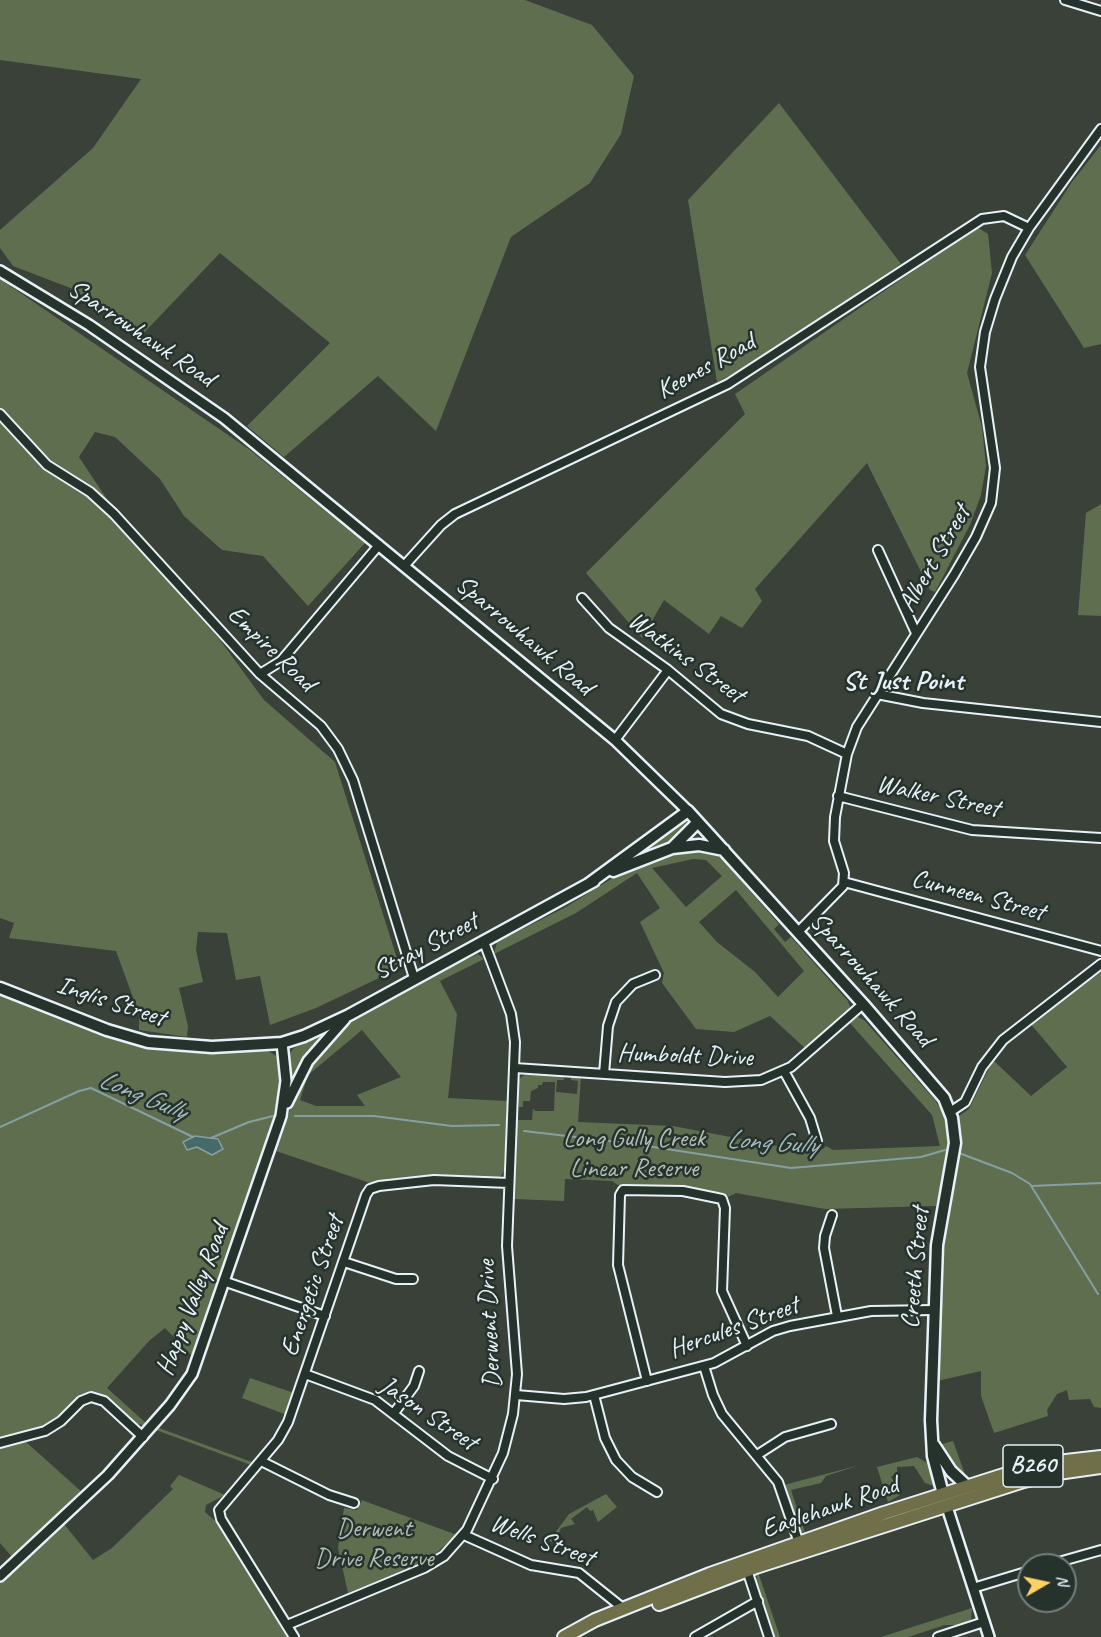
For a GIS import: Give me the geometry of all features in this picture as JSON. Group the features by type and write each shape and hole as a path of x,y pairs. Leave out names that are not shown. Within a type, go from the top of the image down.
{"main road":[{"name":"Stray Street","path":"587,885 688,811"},
{"name":"Sparrowhawk Road","path":"688,811 935,1085 951,1112"},
{"path":"672,848 698,822"},
{"name":"Stray Street","path":"282,1043 315,1032 349,1015 629,863 672,848 699,844 724,850"},
{"name":"Inglis Street","path":"0,988 107,1030 148,1042 212,1047 282,1043"},
{"name":"Creeth Street","path":"947,1507 931,1439 936,1245 955,1143 951,1112"},
{"path":"931,1439 951,1471 967,1486"},
{"name":"Eaglehawk Road","path":"564,1637 581,1630 595,1620 627,1612 799,1543 943,1494 1043,1464 1101,1457"},
{"name":"Eaglehawk Road","path":"746,1565 947,1507 1038,1477 1101,1467"}],"street":[{"path":"1065,0 1101,11"},
{"name":"Albert Street","path":"844,882 834,841 838,796 847,754 858,727 877,694 971,547 990,503 995,468 982,387 981,354 995,299 1008,267 1029,228 1101,129"},
{"name":"Keenes Road","path":"404,566 454,514 728,384 976,222 989,216 1004,216 1029,228"},
{"name":"Sparrowhawk Road","path":"0,271 61,306 182,386 615,740 688,811"},
{"name":"Empire Road","path":"0,414 47,465 97,497 121,520 260,674 321,726 338,749 353,780 414,978"},
{"path":"260,674 281,662 379,545"},
{"path":"878,550 916,633"},
{"name":"Watkins Street","path":"582,598 609,628 668,670 714,709 729,718 808,735 847,754"},
{"path":"615,740 668,670"},
{"path":"877,694 923,703 1101,722"},
{"name":"Walker Street","path":"838,796 972,830 1101,838"},
{"path":"798,932 836,895 844,882"},
{"name":"Cunneen Street","path":"844,882 1101,951"},
{"name":"Derwent Drive","path":"287,1625 424,1568 449,1552 464,1535 493,1479 509,1432 516,1395 517,1350 507,1246 514,1068 513,1023 484,942"},
{"path":"951,1112 965,1102 986,1061 1003,1040 1101,964"},
{"path":"604,1074 608,1026 616,1002 633,984 655,975"},
{"name":"Humboldt Drive","path":"514,1068 743,1082 769,1078 784,1071 863,1004"},
{"path":"282,1116 309,1061 349,1015"},
{"name":"Happy Valley Road","path":"0,1576 108,1475 143,1437 192,1374 226,1282 282,1116 286,1081 282,1043"},
{"path":"784,1071 810,1118 817,1142"},
{"name":"Energetic Street","path":"294,1637 215,1510 261,1461 288,1422 366,1195 373,1188 434,1180 509,1184"},
{"path":"647,1381 618,1264 620,1195 623,1190 683,1191 718,1197 723,1201 721,1284 725,1301 747,1346"},
{"path":"832,1215 825,1236 824,1248 837,1316"},
{"path":"344,1262 396,1278 413,1279"},
{"path":"226,1282 325,1316"},
{"name":"Hercules Street","path":"516,1395 564,1399 594,1395 704,1366 730,1356 781,1328 877,1310 933,1310"},
{"path":"704,1366 722,1414 778,1482 799,1543"},
{"path":"394,1413 414,1386 419,1371"},
{"name":"Jason Street","path":"305,1374 363,1394 394,1413 448,1456 493,1479"},
{"path":"594,1395 606,1438 616,1460 632,1477 657,1492"},
{"path":"0,1443 45,1431 61,1421 84,1398 94,1397 101,1399 143,1437"},
{"path":"758,1455 785,1437 831,1424"},
{"path":"261,1461 329,1496 354,1503"},
{"name":"Creeth Street","path":"947,1507 989,1637"},
{"name":"Wells Street","path":"464,1535 531,1565 579,1573 627,1612"},
{"path":"1077,1557 1101,1550"},
{"path":"746,1565 769,1637"},
{"path":"973,1588 1017,1575"},
{"path":"694,1637 758,1601"},
{"path":"939,1637 984,1622"}],"green space":[{"path":"0,0 525,0 592,25 634,76 621,134 590,183 511,237 436,431 378,376 284,457 247,426 330,343 220,253 139,338 73,289 13,266 0,248 0,230 93,148 141,79 0,60"},
{"path":"779,103 901,264 751,365 717,382 688,200"},
{"path":"1101,145 1101,344 1084,348 1025,255 1072,182"},
{"path":"977,227 988,234 992,273 967,373 982,427 986,466 981,495 970,525 935,592 930,590 867,463 755,589 762,601 742,628 721,616 709,634 664,600 642,638 586,573 745,414 735,394"},
{"path":"0,279 250,450 365,543 308,606 263,556 222,550 184,516 160,479 115,437 95,432 79,457 140,549 220,640 264,700 335,762 400,968 316,1008 270,1025 260,976 236,980 227,933 198,932 196,950 203,982 179,988 188,1026 187,1037 139,1030 139,1014 116,951 9,938 14,923 0,918"},
{"path":"1101,504 1101,616 1078,615 1086,513"},
{"path":"686,821 690,825 669,844 638,854"},
{"path":"699,849 714,853 722,859 779,924 774,929 785,942 791,937 848,1001 850,1007 846,1014 806,1049 770,1016 734,1032 696,1029 662,983 664,973 640,922 660,908 637,873 576,913 494,954 497,942 566,907 616,876 670,853","holes":["693,859 706,860 722,876 686,907 652,868","736,890 804,971 778,997 755,972 717,942 699,922"]},
{"path":"478,954 484,959 440,981 457,1014 448,1098 507,1101 504,1171 501,1176 495,1179 432,1176 370,1183 276,1151 298,1087 311,1062 343,1026 436,973","holes":["362,1030 401,1077 357,1095 365,1106 316,1106 300,1100 308,1075"]},
{"path":"1101,972 1101,1408 1094,1407 1090,1399 1069,1400 1067,1390 1057,1394 1047,1410 1048,1416 994,1433 981,1396 981,1371 937,1381 941,1244 958,1154 959,1116 969,1109 993,1060 1031,1096 1067,1067 1029,1022"},
{"path":"0,994 141,1047 198,1053 268,1051 278,1057 281,1089 277,1115 194,1358 165,1328 149,1341 107,1388 147,1424 135,1424 106,1397 93,1392 80,1395 59,1417 42,1428 0,1439"},
{"name":"Long Gully Creek Linear Reserve","path":"858,1017 864,1020 935,1100 944,1115 950,1145 936,1206 825,1209 736,1193 728,1197 723,1193 680,1186 618,1185 612,1181 565,1179 564,1201 514,1199 517,1120 532,1120 533,1108 535,1111 554,1111 555,1082 543,1082 542,1085 538,1085 538,1088 531,1091 530,1101 523,1101 523,1107 519,1107 519,1079 527,1073 563,1075 564,1080 557,1080 556,1092 577,1094 578,1081 571,1080 571,1076 581,1076 578,1122 673,1126 804,1151 810,1147 823,1149 826,1146 833,1150 940,1146 932,1115 849,1022"},
{"path":"318,1038 322,1039 292,1084 289,1054 294,1048"},
{"path":"250,1378 294,1393 287,1415 242,1398"},
{"path":"159,1428 254,1462 251,1465 156,1430"},
{"path":"953,1441 966,1477 961,1476 939,1445"},
{"path":"26,1442 83,1493 13,1558 0,1543 0,1447"},
{"path":"917,1457 929,1464 934,1486 925,1483 914,1466 897,1467 897,1472 891,1477 900,1489 900,1495 888,1502 877,1467"},
{"path":"860,1465 826,1476 821,1483 791,1490 805,1533 800,1531 784,1485"},
{"path":"179,1475 225,1495 206,1505 205,1512 222,1527 289,1637 0,1637 0,1583 64,1524 93,1560 112,1548 173,1489 170,1486"},
{"path":"606,1494 617,1507 598,1522 593,1510 590,1511 587,1507 571,1519 575,1524 561,1528 555,1543 549,1541 569,1514"},
{"name":"Derwent Drive Reserve","path":"362,1500 457,1535 428,1560 348,1593 338,1548 344,1508 357,1510"},
{"path":"758,1572 780,1637 774,1637 756,1580"},
{"path":"972,1608 971,1620 957,1625 945,1625 908,1637 881,1637"}],"water":[{"path":"195,1136 218,1139 223,1149 212,1155 197,1147 187,1150 183,1142"}],"waterway":[{"name":"Long Gully","path":"0,1127 79,1091 91,1088 193,1137"},
{"name":"Long Gully","path":"211,1138 249,1122 273,1116"},
{"name":"Long Gully","path":"295,1116 374,1116 452,1126 499,1125"},
{"name":"Long Gully","path":"524,1131 627,1143 791,1168 921,1157 945,1150"},
{"name":"Long Gully","path":"959,1153 1012,1173 1030,1184 1098,1294"},
{"path":"1032,1186 1101,1183"}],"district":[{"name":"St Just Point","path":"903,682"}]}
